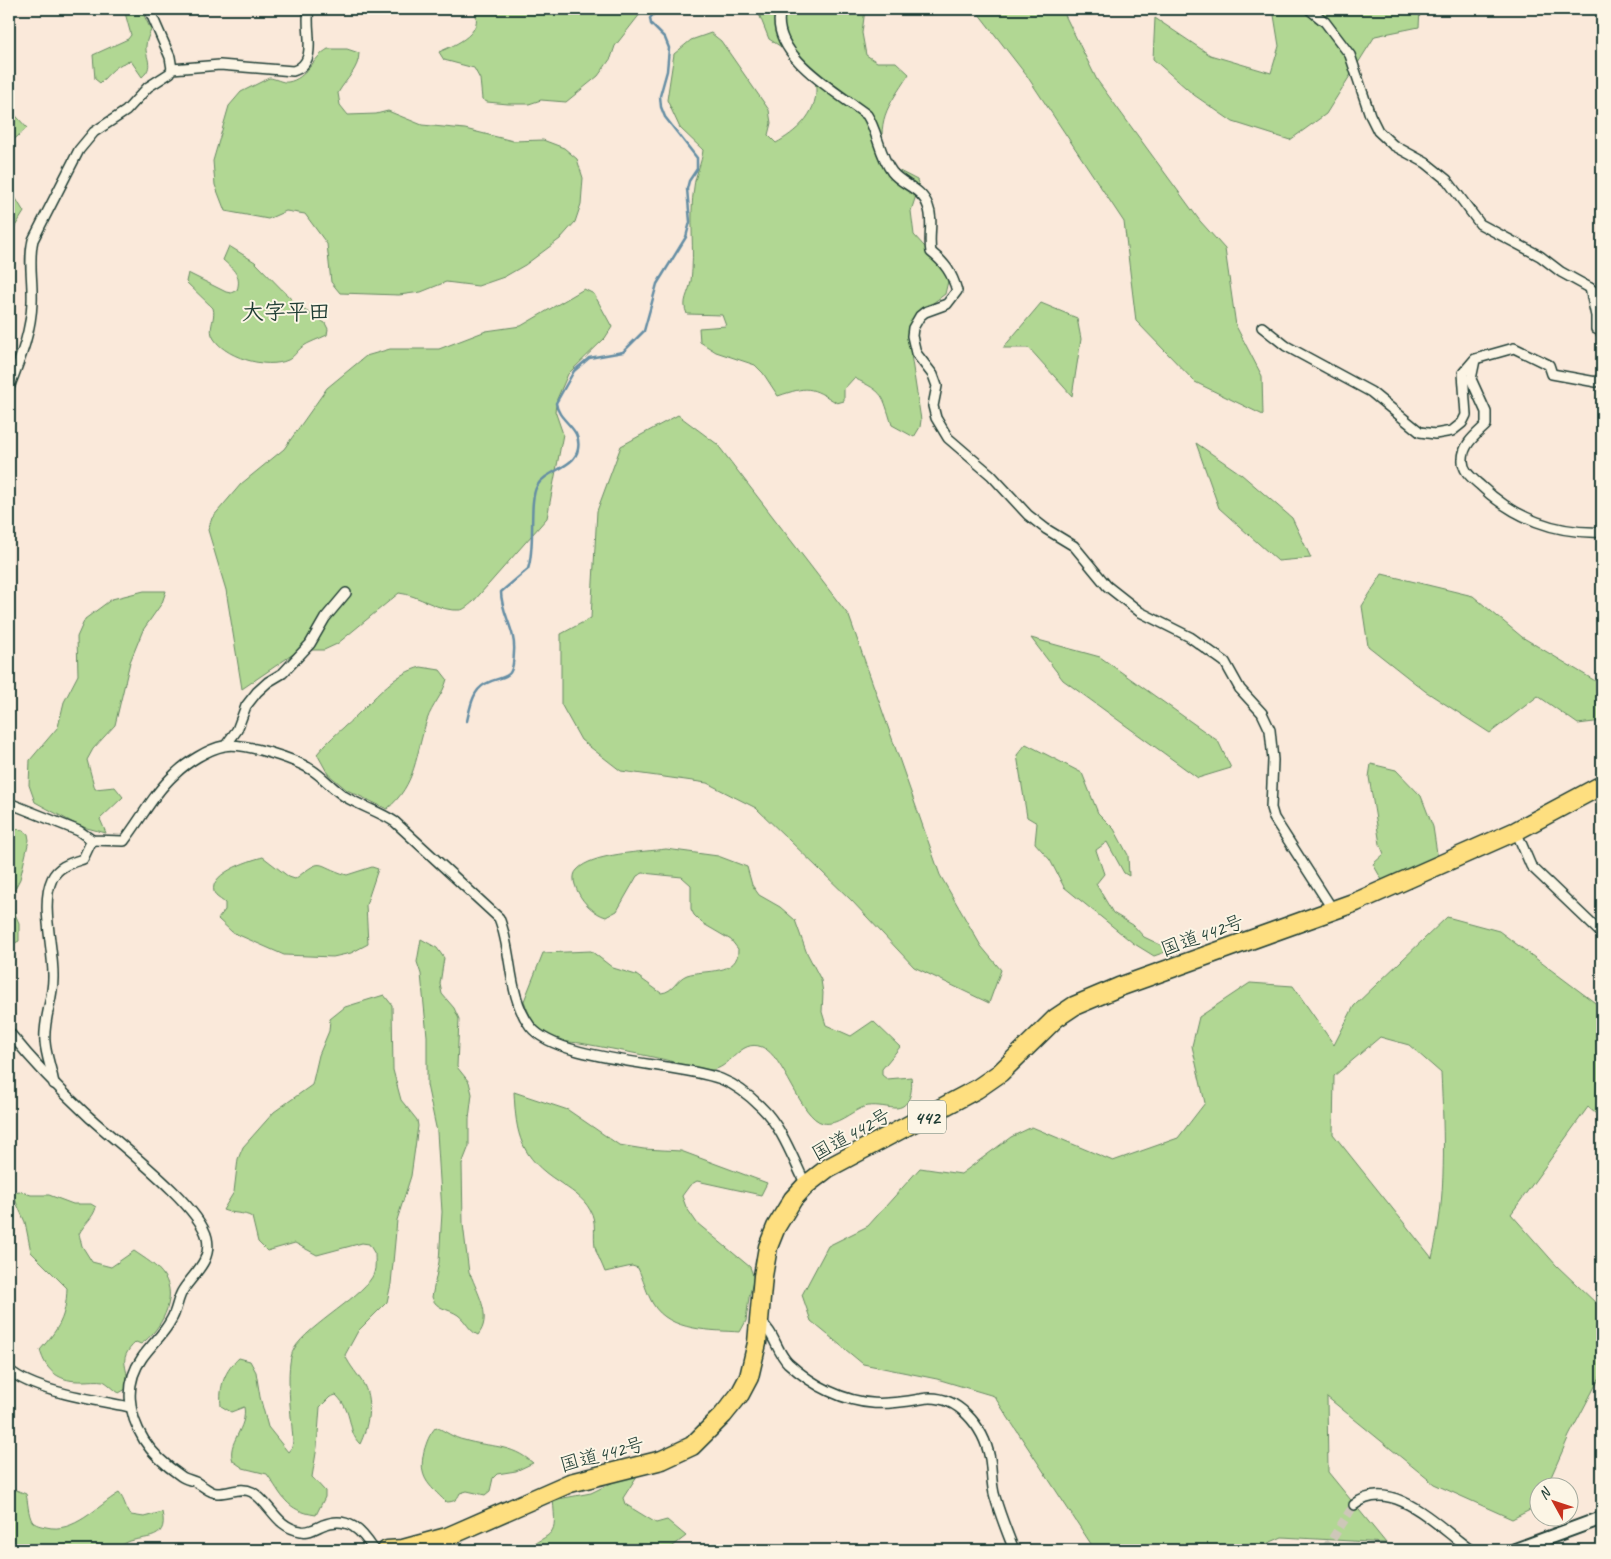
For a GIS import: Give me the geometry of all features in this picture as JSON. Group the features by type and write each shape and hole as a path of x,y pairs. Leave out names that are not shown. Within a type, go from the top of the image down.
{"highway":[{"name":"国道442号","path":"387,1550 447,1537 570,1483 662,1460 692,1446 723,1415 740,1394 749,1377 755,1358 763,1276 768,1247 785,1211 806,1185 848,1156 958,1102 1000,1073 1056,1018 1074,1006 1098,995 1356,902 1516,831 1602,785"}],"main road":[{"path":"1515,1550 1602,1518"}],"street":[{"path":"149,9 170,57 172,70"},
{"path":"9,388 29,330 32,301 30,253 33,240 78,150 94,132 126,111 148,87 172,70 220,65 293,71 301,69 308,59 309,9"},
{"path":"782,9 780,28 792,53 802,66 867,115 893,173 917,189 928,204 931,220 929,239 931,252 944,263 953,276 957,291 954,298 948,304 925,312 920,316 913,328 912,336 916,353 933,375 937,386 933,406 936,418 948,438 991,475 1028,515 1046,529 1074,546 1107,586 1140,612 1190,637 1225,662 1240,689 1262,713 1270,730 1273,760 1270,808 1274,818 1333,910"},
{"path":"1309,9 1325,22 1350,55 1370,115 1378,131 1393,145 1426,164 1447,180 1480,224 1540,256 1561,272 1590,288 1602,299"},
{"path":"1590,288 1596,316 1596,329 1602,332"},
{"path":"1262,327 1286,346 1370,392 1420,432 1435,434 1452,431 1462,423 1466,415 1463,373 1475,359 1514,348 1549,365 1552,374 1596,382 1602,377"},
{"path":"1475,359 1471,379 1486,412 1486,425 1470,442 1465,451 1463,459 1466,472 1492,497 1514,512 1536,522 1575,532 1602,532"},
{"path":"226,745 237,730 246,706 257,692 268,682 283,673 310,644 325,618 346,593"},
{"path":"9,803 79,831 92,840 124,841 148,805 175,773 210,751 226,745 268,752 290,758 312,770 354,802 378,811 395,822 500,918 507,936 517,1000 528,1024 536,1034 554,1043 598,1056 636,1063 668,1066 721,1079 743,1091 762,1107 775,1123 806,1185"},
{"path":"1516,831 1531,866 1602,934"},
{"path":"54,1084 45,1045 44,1022 53,980 53,949 48,910 49,886 53,876 64,866 83,859 92,840"},
{"path":"9,1032 54,1084 176,1194 202,1226 207,1238 205,1262 182,1292 172,1320 132,1374 130,1407 144,1440 152,1451 182,1477 197,1482 214,1493 249,1491 260,1498 277,1519 300,1531 307,1531 332,1522 348,1522 364,1534 374,1550"},
{"path":"759,1320 772,1333 788,1363 828,1390 859,1402 873,1404 890,1404 937,1398 954,1404 964,1413 980,1430 986,1444 994,1495 1014,1550"},
{"path":"9,1370 24,1379 67,1393 130,1407"},
{"path":"1354,1505 1362,1498 1377,1496 1408,1503 1436,1521 1471,1550"}],"green space":[{"path":"124,9 141,9 151,30 146,44 149,66 142,77 131,61 126,62 114,69 100,83 95,79 93,55 128,39 131,35"},
{"path":"474,9 644,9 615,46 611,58 598,76 566,102 541,100 529,104 508,104 487,102 482,99 480,79 474,68 444,60 439,52 461,41 473,31 476,25"},
{"path":"757,9 865,9 862,33 866,55 877,62 896,62 909,74 885,115 882,135 884,163 917,180 919,186 911,211 914,235 943,267 948,281 945,294 925,309 908,335 921,420 920,427 914,437 892,425 884,400 877,391 854,378 844,389 844,401 837,403 821,393 809,389 796,390 778,396 763,373 755,365 716,352 700,342 699,328 726,326 722,315 687,314 685,309 692,269 693,199 703,150 680,128 667,100 674,54 691,40 711,33 721,41 769,110 771,123 768,135 776,143 804,122 813,107 816,86 811,66 769,39"},
{"path":"975,9 1062,9 1097,80 1200,221 1225,249 1236,326 1262,376 1263,415 1195,382 1136,321 1124,222 1027,76"},
{"path":"1273,9 1420,9 1419,27 1375,36 1326,114 1290,140 1233,122 1194,95 1153,59 1155,18 1210,55 1271,73 1279,46"},
{"path":"328,49 347,49 359,53 357,64 338,93 340,105 348,115 376,114 388,111 422,125 465,129 513,141 543,140 564,148 577,159 583,178 581,204 575,222 560,239 525,265 504,277 478,286 446,282 421,292 399,295 340,293 331,282 327,244 305,214 286,211 268,219 225,211 215,185 213,161 229,106 241,92 269,78 286,82 295,80"},
{"path":"9,108 27,128 9,144"},
{"path":"9,187 24,212 14,228 9,226"},
{"path":"229,246 255,262 298,306 325,323 328,329 327,335 305,345 290,359 279,363 245,360 225,350 217,343 211,332 214,315 213,308 186,282 188,273 226,292 231,293 237,290 237,277 223,260"},
{"path":"584,289 594,294 612,327 605,338 568,374 557,399 555,411 563,434 547,518 473,602 465,608 452,610 399,593 337,644 324,650 299,650 242,689 226,590 208,530 212,518 241,484 284,449 327,388 366,356 390,349 439,349 486,331 521,326"},
{"path":"1041,303 1077,318 1081,339 1072,396 1029,348 1003,348"},
{"path":"678,415 717,444 849,616 940,875 981,946 1001,970 989,1003 914,967 852,901 756,808 707,783 621,771 581,740 561,704 561,634 591,618 597,511 621,446"},
{"path":"1196,443 1241,474 1292,518 1311,558 1278,561 1219,508"},
{"path":"1382,574 1473,596 1522,637 1602,685 1602,721 1578,724 1538,696 1490,733 1425,691 1368,646 1362,606"},
{"path":"144,591 166,591 162,603 143,630 130,662 115,725 93,749 87,760 95,789 115,787 123,797 100,819 106,833 79,826 35,802 29,785 30,760 58,727 64,702 78,675 77,637 85,619 112,599"},
{"path":"1031,638 1100,657 1218,741 1231,768 1198,778 1063,680"},
{"path":"421,667 440,670 447,679 427,720 410,779 397,799 387,809 347,790 328,774 317,754 395,679"},
{"path":"1026,744 1082,773 1098,813 1114,829 1128,855 1129,876 1124,873 1107,842 1096,850 1104,874 1096,884 1113,913 1133,925 1144,937 1171,950 1154,956 1133,943 1064,887 1050,860 1035,843 1037,823 1027,817 1017,755"},
{"path":"1371,764 1396,770 1421,796 1433,827 1438,860 1382,880 1373,864 1384,854 1380,844 1369,777"},
{"path":"9,828 23,830 28,834 29,840 20,879 9,900"},
{"path":"666,849 718,856 747,867 752,885 759,895 780,907 795,920 806,951 821,980 823,993 822,1012 826,1025 851,1036 873,1021 900,1047 882,1069 882,1075 887,1079 911,1077 910,1097 904,1105 894,1108 868,1106 838,1121 823,1123 815,1119 807,1110 778,1062 770,1052 762,1047 754,1045 747,1047 717,1069 704,1070 667,1060 553,1039 537,1026 524,1001 543,953 591,951 613,968 636,975 661,993 672,988 680,979 687,975 720,970 733,964 737,958 738,949 731,940 702,923 694,915 691,909 691,885 682,877 643,873 637,876 617,911 606,917 590,908 577,890 574,875 584,864 619,854"},
{"path":"263,857 289,877 295,879 316,865 324,866 347,875 372,867 378,869 366,905 368,944 351,953 333,957 284,955 232,932 218,919 225,910 225,903 216,896 214,888 216,881 239,865"},
{"path":"9,901 19,923 19,941 9,946"},
{"path":"1447,917 1499,931 1602,1008 1602,1119 1588,1107 1511,1214 1556,1265 1598,1305 1602,1315 1602,1373 1569,1436 1551,1476 1528,1476 1528,1511 1512,1519 1434,1484 1327,1397 1328,1472 1386,1543 1282,1537 1253,1550 1095,1550 994,1396 937,1379 863,1364 811,1321 802,1295 828,1246 868,1226 920,1168 961,1174 1011,1137 1032,1127 1113,1161 1178,1138 1205,1103 1192,1046 1199,1017 1250,983 1293,986 1334,1045 1354,1006","holes":["1380,1037 1409,1045 1441,1073 1442,1189 1437,1235 1432,1258 1333,1134 1334,1076"]},
{"path":"421,939 437,948 444,958 440,984 442,994 454,1008 459,1019 457,1067 469,1082 472,1094 469,1119 469,1146 462,1164 463,1224 469,1273 481,1299 484,1314 482,1328 478,1335 458,1315 436,1304 432,1297 439,1262 442,1212 437,1132 427,1085 427,1036 421,974 417,962"},
{"path":"384,995 392,1005 393,1070 401,1100 417,1120 418,1126 411,1176 397,1220 391,1284 387,1302 358,1331 345,1355 367,1392 369,1407 365,1430 360,1444 353,1434 346,1408 336,1395 330,1397 320,1407 317,1447 312,1477 325,1491 325,1497 316,1515 306,1513 291,1506 267,1474 243,1468 233,1461 232,1448 243,1422 244,1407 231,1412 221,1406 222,1385 230,1368 239,1358 250,1361 256,1372 268,1427 288,1452 292,1447 293,1441 289,1368 294,1349 311,1330 361,1290 369,1281 375,1271 375,1254 369,1244 362,1243 317,1255 295,1243 267,1251 258,1242 252,1217 223,1210 234,1192 238,1159 243,1147 274,1112 312,1085 319,1055 329,1031 330,1019 345,1007"},
{"path":"514,1092 568,1110 619,1145 644,1149 681,1151 767,1183 761,1195 697,1181 690,1185 682,1196 686,1207 697,1223 750,1267 754,1278 746,1321 740,1332 705,1330 681,1325 660,1313 653,1304 638,1268 632,1266 605,1272 595,1247 594,1224 587,1205 576,1194 546,1173 528,1154 516,1121"},
{"path":"19,1191 31,1195 49,1195 73,1204 91,1204 96,1207 95,1211 79,1234 82,1246 92,1262 111,1267 134,1251 155,1266 164,1276 169,1294 165,1313 155,1331 141,1344 136,1342 126,1355 126,1389 119,1393 103,1381 67,1380 50,1370 43,1358 40,1350 57,1329 65,1307 67,1288 31,1252 25,1222 12,1193"},
{"path":"436,1427 460,1439 508,1449 533,1463 516,1471 497,1474 493,1478 490,1491 485,1495 467,1491 460,1493 455,1500 446,1502 426,1480 422,1468 426,1444"},
{"path":"632,1473 637,1476 623,1498 625,1504 656,1523 667,1520 686,1536 668,1550 523,1550 551,1532 554,1521 553,1500 591,1493"},
{"path":"16,1490 26,1494 32,1521 42,1526 56,1528 76,1523 119,1493 131,1515 144,1517 162,1512 163,1522 161,1530 157,1534 130,1541 122,1545 119,1550 9,1550 9,1492"}],"waterway":[{"path":"467,721 472,701 477,691 485,684 507,676 512,669 513,636 503,607 501,592 528,569 532,549 534,493 541,481 572,461 578,449 577,435 561,415 556,403 574,371 589,358 623,352 644,331 657,284 686,237 690,222 687,189 689,181 697,169 697,158 665,117 661,107 660,96 667,71 669,48 665,38 651,24 650,18 658,9"}],"tunnel":[{"path":"1325,1550 1354,1505"}],"district":[{"name":"大字平田","path":"286,311"}]}
